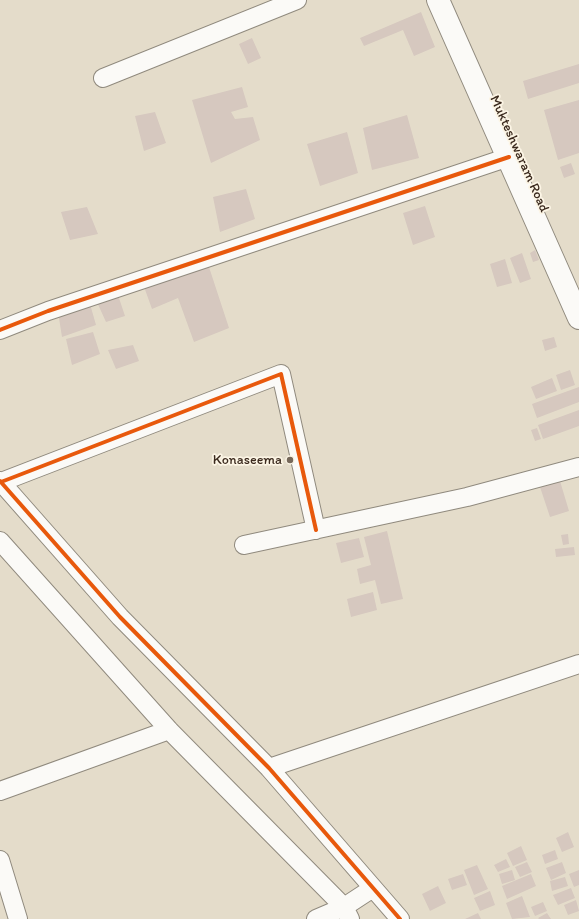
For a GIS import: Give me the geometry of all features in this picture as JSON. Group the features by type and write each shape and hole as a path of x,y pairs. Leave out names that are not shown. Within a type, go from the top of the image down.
{"main road":[{"name":"Mukteshwaram Road","path":"438,0 509,157 579,318"}],"street":[{"path":"103,78 297,0"},
{"path":"0,330 48,311 509,157"},
{"path":"316,530 281,374 0,481 120,618 269,768 400,919"},
{"path":"244,545 467,497 579,467"},
{"path":"0,541 169,730 347,913"},
{"path":"269,768 579,664"},
{"path":"0,791 169,730"},
{"path":"0,860 18,919"},
{"path":"316,919 347,913 373,888"}],"building":[{"path":"421,12 435,47 414,56 403,30 364,46 360,38"},
{"path":"252,38 261,58 248,64 239,44"},
{"path":"579,64 579,83 528,99 523,81"},
{"path":"242,87 248,107 231,112 235,119 253,117 260,140 211,163 192,100"},
{"path":"579,100 579,153 558,160 544,110"},
{"path":"155,112 166,143 144,151 135,116"},
{"path":"407,115 419,158 372,170 363,128"},
{"path":"347,132 358,173 320,186 307,144"},
{"path":"571,163 575,174 564,178 560,167"},
{"path":"246,189 255,219 220,232 213,197"},
{"path":"425,206 435,237 413,245 403,213"},
{"path":"87,207 98,234 70,240 61,212"},
{"path":"535,250 539,260 533,262 530,253"},
{"path":"522,253 531,279 520,283 510,258"},
{"path":"505,259 512,283 497,287 490,264"},
{"path":"209,267 229,328 194,342 178,298 152,309 143,284"},
{"path":"118,295 125,316 106,322 96,300"},
{"path":"90,304 96,325 62,337 58,312"},
{"path":"93,332 100,354 72,365 66,339"},
{"path":"554,337 557,347 545,351 542,340"},
{"path":"133,345 139,361 116,369 108,350"},
{"path":"570,370 575,385 561,390 556,375"},
{"path":"552,378 557,391 536,399 531,387"},
{"path":"579,387 579,402 537,418 532,404"},
{"path":"579,410 579,426 543,439 538,425"},
{"path":"537,428 541,439 535,441 531,430"},
{"path":"560,481 569,511 550,517 540,487"},
{"path":"387,531 403,599 381,604 375,580 360,584 357,569 371,565 364,537"},
{"path":"568,534 569,544 563,545 561,535"},
{"path":"359,538 364,557 341,563 336,543"},
{"path":"574,547 575,555 556,557 555,549"},
{"path":"373,592 377,610 351,617 347,599"},
{"path":"568,832 574,847 562,852 556,838"},
{"path":"521,846 527,860 513,866 507,853"},
{"path":"555,850 558,859 545,864 542,855"},
{"path":"506,859 510,867 498,872 494,865"},
{"path":"527,862 532,872 520,877 515,867"},
{"path":"562,862 566,873 551,880 546,868"},
{"path":"477,865 488,889 474,895 464,870"},
{"path":"512,870 515,880 502,884 499,874"},
{"path":"579,870 579,885 574,887 569,874"},
{"path":"463,874 467,885 452,890 448,879"},
{"path":"531,874 536,886 507,899 502,886"},
{"path":"565,877 568,886 552,891 550,881"},
{"path":"438,886 446,903 430,911 422,894"},
{"path":"571,888 575,898 558,905 553,895"},
{"path":"490,891 495,905 480,911 474,898"},
{"path":"522,896 530,917 512,919 506,903"},
{"path":"576,900 579,911 568,915 564,905"},
{"path":"543,902 547,911 535,916 531,907"},
{"path":"478,913 481,919 465,919"},
{"path":"547,913 551,919 538,918"}],"cycle path":[{"path":"0,330 48,311 509,157"},
{"path":"1,482 281,374 316,530"},
{"path":"0,481 120,617 269,768 400,919"}],"place":[{"name":"Konaseema","path":"290,460"}]}
